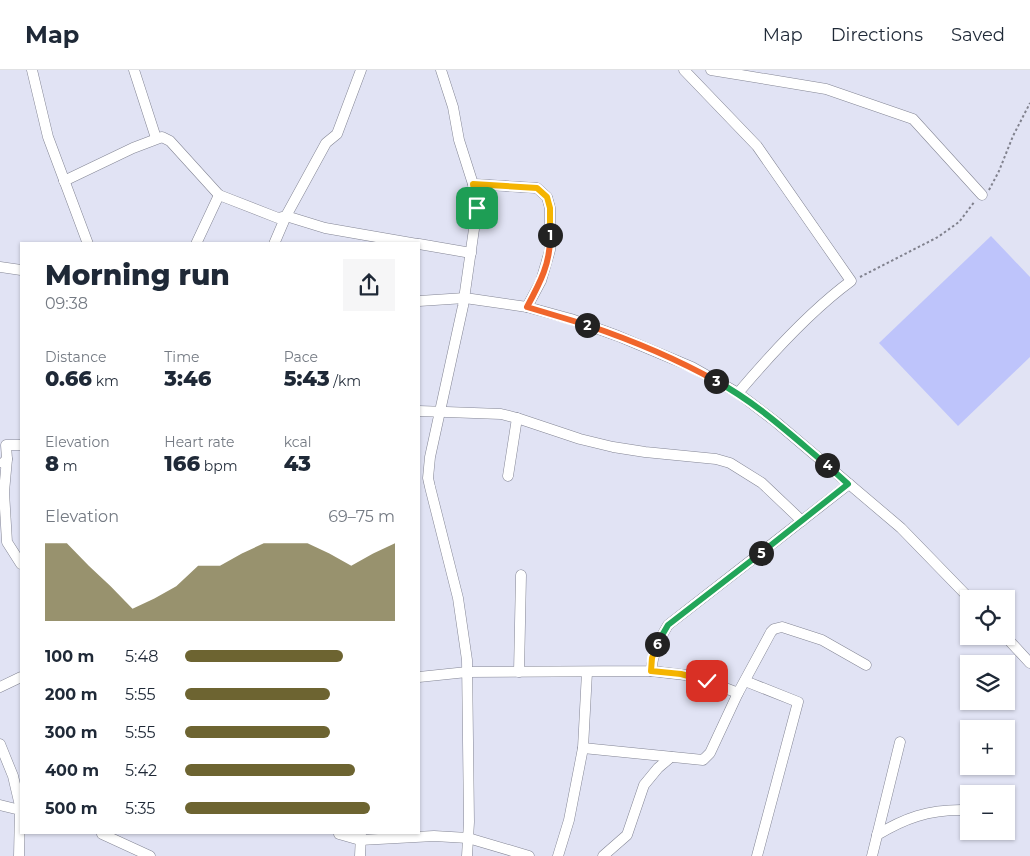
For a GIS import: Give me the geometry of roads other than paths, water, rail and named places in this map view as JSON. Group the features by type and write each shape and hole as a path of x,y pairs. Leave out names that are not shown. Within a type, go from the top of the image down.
{"street":[{"path":"32,70 48,137 87,242"},
{"path":"134,70 156,138"},
{"path":"275,242 286,216 326,143 336,134 361,70"},
{"path":"440,70 449,94 459,140 473,184 477,208 465,298 430,457 428,478 433,506 452,568 458,598 467,672 468,838 466,856"},
{"path":"684,70 757,146 851,281 826,300 738,393"},
{"path":"711,70 826,89 913,119 982,195"},
{"path":"64,181 156,138 166,138 219,195 278,218 286,216 325,228 406,242"},
{"path":"473,184 537,188 547,197 550,208 550,250 541,281 527,307"},
{"path":"197,242 219,195"},
{"path":"420,244 471,253"},
{"path":"0,267 20,270"},
{"path":"420,301 465,298 527,307 571,319 618,336 692,368 738,393 776,422 900,528 961,590"},
{"path":"420,410 501,414 580,439 613,447 645,452 703,456 730,463 762,483 802,521"},
{"path":"508,476 517,418"},
{"path":"20,445 3,444 2,492 3,544 20,563"},
{"path":"651,671 652,658 657,642 668,625 848,484"},
{"path":"519,672 521,575"},
{"path":"583,748 703,760 707,757 738,692 774,629 782,627 822,640 866,665"},
{"path":"1013,645 1030,663"},
{"path":"420,677 467,672 651,671 694,676 738,692"},
{"path":"558,856 569,820 583,748 587,672"},
{"path":"0,686 20,677"},
{"path":"745,681 798,702 757,856"},
{"path":"872,856 900,742"},
{"path":"0,744 13,776 20,806"},
{"path":"602,856 627,835 644,786 654,773 671,757"},
{"path":"0,805 20,810"},
{"path":"877,834 900,822 927,812 960,810"},
{"path":"19,856 20,833"},
{"path":"102,834 150,856"},
{"path":"340,834 360,837 434,836 468,838 529,856"},
{"path":"360,837 360,856"}]}
